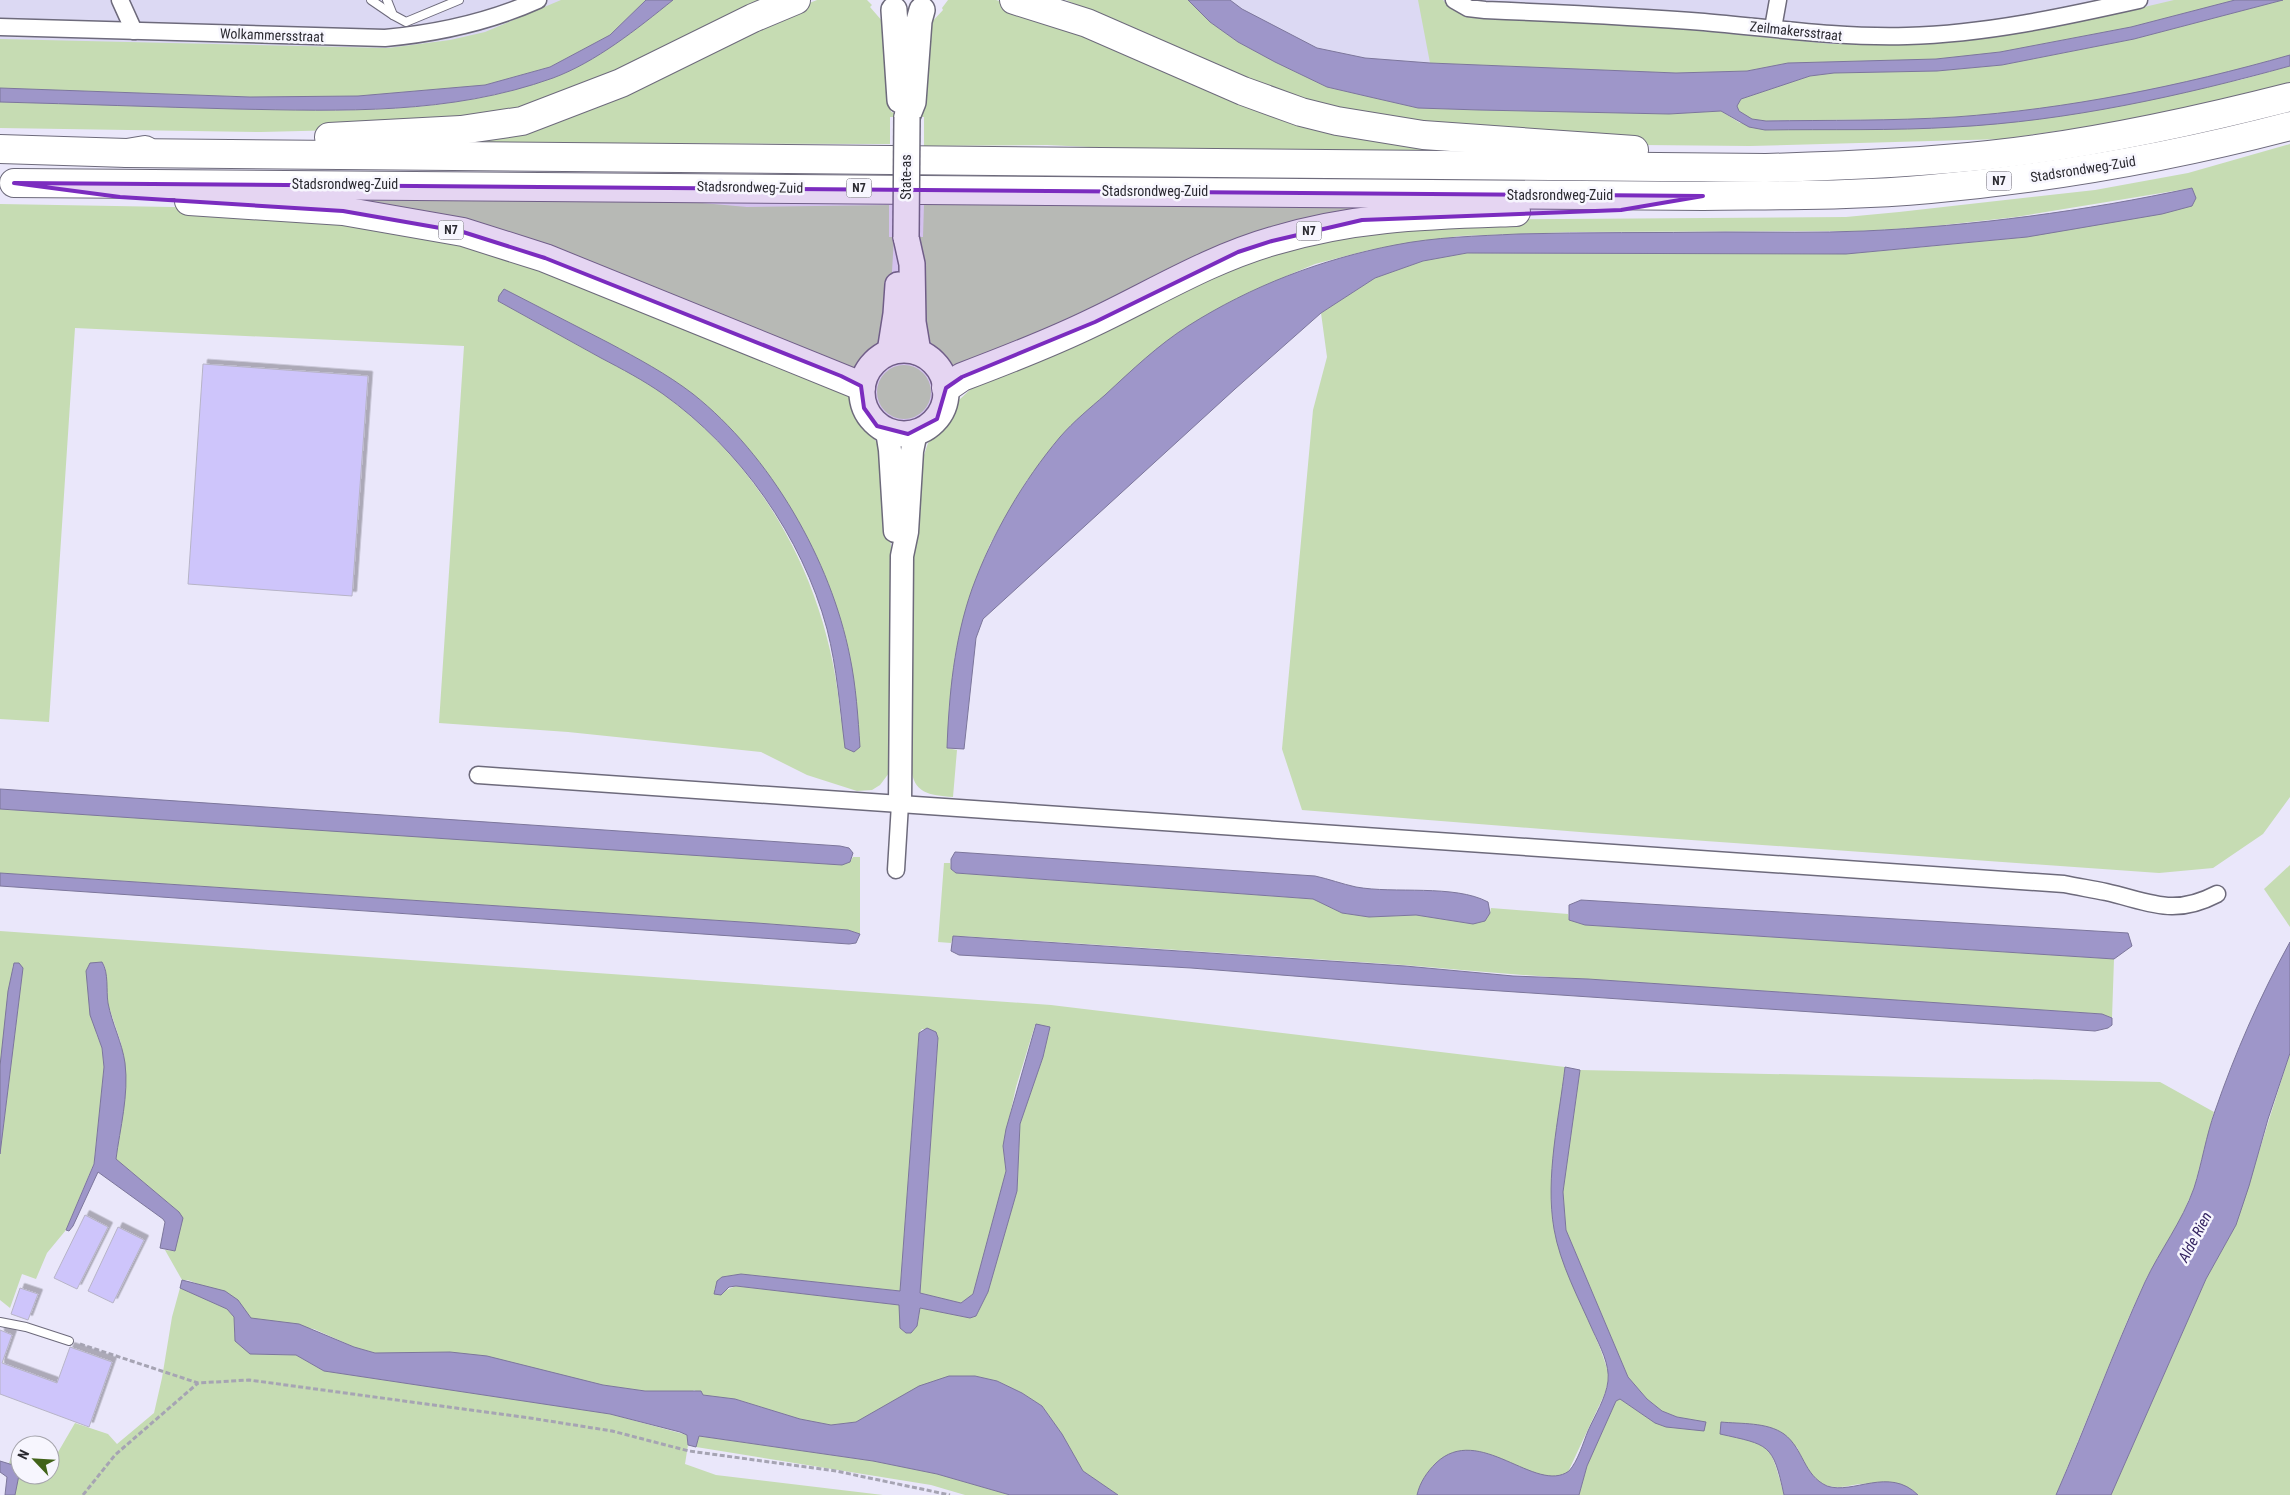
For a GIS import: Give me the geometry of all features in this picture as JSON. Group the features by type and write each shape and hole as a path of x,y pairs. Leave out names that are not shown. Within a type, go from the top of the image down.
{"highway":[{"name":"N7","path":"0,150 127,153 220,139 359,137 461,130 522,121 621,83 746,22 796,0"},
{"name":"N7","path":"1014,0 1087,23 1243,91 1301,112 1337,122 1423,135 1664,152 1741,168"},
{"name":"N7","path":"1051,0 1087,23"},
{"name":"Stadsrondweg-Zuid","path":"127,153 1741,168 1848,166 1990,155 2115,136 2219,115 2290,97"},
{"name":"Stadsrondweg-Zuid","path":"7,183 1704,196 1816,194 1928,189 2028,178 2143,159 2237,140 2290,126"},
{"name":"N7","path":"7,183 120,197 343,211 463,232 546,258 862,386"},
{"name":"N7","path":"946,388 962,378 1095,322 1231,255 1308,231 1362,220 1414,216 1621,210 1704,196"}],"main road":[{"path":"887,5 912,12 930,5"},
{"name":"State-as","path":"887,5 900,103 907,117"},
{"name":"State-as","path":"918,352 913,322 912,264 906,237 907,117 914,102 919,21 930,5"},
{"name":"State-as","path":"890,352 896,314 899,264 906,237"},
{"path":"910,350 918,352 932,361 939,368 946,388 946,399 937,419 916,432 897,434 887,431 877,426 867,413 862,397 862,386 871,365 890,352 910,350"}],"street":[{"path":"120,0 134,31"},
{"name":"Wolkammersstraat","path":"0,27 385,38 414,36 483,22 538,0"},
{"name":"Zeilmakersstraat","path":"1454,0 1468,8 1485,10 1641,17 1773,28 1832,36 1908,36 1967,32 2101,9 2139,0"},
{"path":"1773,28 1778,0"},
{"path":"887,431 895,532 902,556"},
{"path":"896,870 900,804 902,556 907,532 912,451 916,432"},
{"path":"478,775 2064,884 2106,892 2155,905 2179,907 2198,904 2217,894"}],"lane":[{"path":"371,0 406,22 459,0"},
{"path":"387,0 393,15"},
{"path":"0,1322 26,1326 69,1341"}],"path":[{"path":"69,1341 198,1382 249,1380 530,1418 612,1432 689,1451 836,1471 950,1495"},
{"path":"84,1495 115,1455 198,1382"}],"highlighted area":[{"path":"14,183 1703,196 1621,210 1362,220 1272,241 1238,252 1095,322 962,377 946,388 937,419 908,434 877,426 864,408 861,386 841,376 545,258 463,232 343,211 120,197"}],"shaded area":[{"path":"0,0 657,0 615,37 0,95"},
{"path":"1206,0 2259,0 1999,59 1331,69"}],"green space":[{"path":"561,0 646,0 610,35 550,67 485,85 358,96 250,97 0,88 0,39 388,48 450,40 485,32"},
{"path":"673,0 780,0 551,103 382,129 261,132 0,128 0,102 238,109 358,110 436,105 475,99 553,78 585,63 616,44"},
{"path":"817,0 867,0 872,5 870,7 883,22 891,112 895,113 895,117 890,117 890,144 474,143 474,135"},
{"path":"948,0 996,0 1009,4 1199,85 1510,154 1132,149 1047,145 924,146 924,117 919,117 930,24 943,10 942,8"},
{"path":"1066,0 1188,0 1210,22 1238,42 1327,87 1418,108 1669,114 1721,111 1740,123 1955,127 2240,80 2290,66 2290,83 2192,108 2113,123 2003,139 1750,146 1644,145 1424,128 1288,101"},
{"path":"1418,0 1443,0 1461,14 1484,19 1640,25 1832,44 1908,45 1968,40 2031,30 2102,17 2174,0 2235,0 2131,27 2000,52 1936,59 1788,63 1747,71 1676,73 1430,63"},
{"path":"2283,0 2290,0 2290,55 2208,77 2124,95 1997,113 1908,119 1766,121 1745,116 1737,106 1741,99 1810,76 1834,73 1937,71 2002,65 2134,39"},
{"path":"2290,144 2290,797 2263,834 2213,868 2159,873 1592,833 1302,810 1282,749 1313,410 1327,357 1321,313 1375,278 1423,261 1467,253 1846,254 2027,237 2192,188 2016,217 1926,227 1861,231 1575,232 1459,236 1369,250 1315,264 1241,297 1027,480 990,544 971,592 955,655 949,705 947,748 957,750 953,797 930,794 919,788 915,782 911,766 914,537 923,458 928,443 945,427 959,400 974,386 1249,257 1429,220 1846,217 1899,212 2095,190 2188,173"},
{"path":"303,197 668,200 747,207 889,205 889,237 894,237 891,289 881,342 870,353 856,374 555,255"},
{"path":"1158,203 1358,206 1357,214 1092,317 950,369 941,358 943,356 931,343 925,329 918,237 923,237 924,204 1083,205"},
{"path":"0,204 229,208 343,219 517,257 849,396 859,421 879,445 892,555 889,773 880,785 872,790 857,791 807,775 761,752 568,732 439,723 464,346 75,328 49,722 0,719","holes":["504,289 635,357 694,395 736,435 768,474 842,626 850,656 857,710 841,720 835,672 824,625 808,580 788,538 763,497 734,460 701,425 656,389 498,301"]},
{"path":"904,365 914,367 923,373 929,382 931,392 929,402 923,411 914,417 904,419 894,417 885,411 879,402 877,392 879,382 885,373 894,367"},
{"path":"0,809 850,862 853,857 860,857 860,934 848,930 757,923 0,873"},
{"path":"944,863 950,863 951,869 956,873 1313,899 1342,913 1369,917 1416,915 1473,924 1490,913 1491,908 1568,914 1569,920 1585,925 2114,959 2112,1018 2102,1014 1126,946 960,936 953,937 951,943 938,942"},
{"path":"2290,865 2290,927 2264,889"},
{"path":"0,931 1051,1005 1565,1067 1553,1164 1551,1206 1554,1230 1564,1263 1600,1348 1608,1371 1608,1381 1605,1393 1568,1472 1555,1478 1532,1478 1478,1452 1418,1490 1417,1495 1118,1495 1083,1471 1062,1434 1042,1406 1022,1393 997,1381 975,1376 878,1410 856,1422 831,1425 800,1419 735,1399 703,1395 694,1390 691,1393 645,1391 603,1385 450,1352 375,1353 354,1347 314,1329 250,1318 238,1300 188,1280 182,1280 165,1250 175,1251 179,1212 116,1159 126,1091 121,1043 108,1004 105,967 102,962 94,963 96,1033 102,1048 104,1067 94,1163 66,1230 47,1253 36,1279 22,1274 10,1308 0,1300 0,1154 23,968 13,965 0,1066","holes":["1035,1025 1050,1027 1043,1057 1020,1124 1017,1191 988,1292 976,1316 970,1318 920,1308 917,1326 900,1322 900,1305 736,1286 724,1291 714,1290 722,1277 741,1274 900,1291 919,1033 922,1029 936,1032 938,1038 920,1293 961,1303 973,1294 1006,1171 1003,1146 1016,1087"]},
{"path":"2290,1053 2290,1495 2111,1495 2206,1279 2236,1225"},
{"path":"1580,1070 2160,1082 2214,1112 2194,1188 2180,1220 2147,1277 2128,1319 2056,1495 1918,1495 1914,1491 1873,1484 1831,1487 1812,1475 1797,1447 1721,1422 1720,1434 1750,1441 1767,1450 1776,1465 1784,1495 1579,1495 1587,1466 1616,1401 1620,1399 1655,1423 1706,1422 1677,1417 1662,1411 1647,1399 1628,1377 1566,1230 1563,1192"},
{"path":"180,1288 227,1309 234,1317 234,1334 250,1354 296,1355 324,1371 610,1414 687,1435 688,1445 685,1464 716,1475 883,1495 15,1495 15,1485 60,1485 60,1449 75,1423 108,1434 117,1444 154,1413 172,1317"},
{"path":"699,1436 873,1461 937,1474 1010,1495 965,1495 931,1485 696,1447"}],"water":[{"path":"646,0 673,0 616,44 569,71 514,90 475,99 435,105 355,110 235,109 0,102 0,88 250,97 358,96 485,85 550,67 610,35"},
{"path":"1188,0 1230,0 1242,9 1317,48 1365,58 1430,63 1676,73 1747,71 1788,63 1936,59 2000,52 2131,27 2235,0 2283,0 2134,39 2002,65 1937,71 1834,73 1810,76 1741,99 1737,106 1739,111 1752,119 1766,121 1908,119 1997,113 2124,95 2208,77 2290,55 2290,66 2166,97 2040,119 1931,128 1765,130 1749,127 1721,111 1669,114 1418,108 1327,87 1238,42 1210,22"},
{"path":"2192,188 2196,198 2192,206 2162,214 2027,237 1846,254 1467,253 1423,261 1375,278 1321,313 983,619 976,638 964,749 947,748 954,668 966,608 989,548 1033,472 1060,437 1135,367 1177,333 1237,298 1262,286 1314,266 1410,242 1487,235 1544,233 1829,232 1905,229 2029,216 2111,204"},
{"path":"504,289 630,354 693,394 721,419 772,478 812,547 841,620 854,679 860,747 854,752 845,748 833,658 827,629 816,594 802,561 764,497 718,441 691,416 640,379 498,301"},
{"path":"0,789 840,846 849,848 853,853 850,862 842,865 0,809"},
{"path":"955,852 1315,876 1371,889 1441,891 1474,896 1488,902 1490,913 1485,921 1473,924 1416,915 1369,917 1342,913 1313,899 956,873 951,869 951,859"},
{"path":"0,873 757,923 848,930 860,934 856,943 849,944 0,886"},
{"path":"1581,900 2128,933 2132,946 2114,959 1585,925 1569,920 1569,905"},
{"path":"953,936 1405,966 1513,976 1588,979 2102,1014 2112,1018 2112,1025 2095,1031 1397,984 1191,968 959,955 951,951"},
{"name":"Alde Rien","path":"2290,942 2290,1053 2236,1225 2206,1279 2111,1495 2056,1495 2145,1282 2189,1200 2197,1179 2212,1120 2231,1068 2258,1004"},
{"path":"102,962 106,976 108,1003 124,1055 126,1075 125,1099 116,1159 179,1212 183,1218 175,1251 160,1248 165,1222 163,1219 98,1172 73,1226 69,1231 66,1230 94,1164 104,1067 102,1048 90,1015 86,971 90,963"},
{"path":"14,963 19,963 23,968 0,1154 0,1066 8,991"},
{"path":"1036,1024 1050,1027 1043,1057 1020,1124 1017,1191 988,1292 976,1316 970,1318 920,1308 917,1326 911,1333 906,1333 900,1328 899,1305 736,1286 729,1287 721,1295 714,1294 717,1281 722,1277 741,1274 900,1291 919,1033 927,1028 936,1032 938,1038 920,1293 961,1303 973,1294 1006,1171 1003,1146 1006,1129"},
{"path":"1565,1067 1580,1070 1563,1192 1566,1230 1628,1377 1647,1399 1662,1411 1677,1417 1706,1422 1704,1431 1666,1427 1655,1423 1620,1399 1616,1401 1587,1466 1579,1495 1417,1495 1422,1482 1436,1463 1453,1453 1470,1450 1488,1454 1540,1474 1556,1476 1569,1471 1578,1457 1605,1394 1608,1381 1606,1362 1565,1268 1554,1229 1551,1189 1552,1169"},
{"path":"182,1280 225,1291 238,1300 251,1318 299,1324 354,1347 375,1353 450,1352 487,1356 603,1385 645,1391 701,1391 703,1395 735,1399 800,1419 831,1425 856,1422 919,1386 949,1376 975,1376 997,1381 1022,1393 1042,1406 1062,1434 1083,1471 1118,1495 1010,1495 937,1474 873,1461 699,1436 696,1447 688,1445 687,1435 680,1432 610,1414 324,1371 296,1355 250,1354 235,1341 234,1317 227,1309 180,1288"},
{"path":"1721,1422 1762,1425 1784,1434 1796,1447 1808,1469 1819,1481 1827,1486 1837,1488 1871,1483 1895,1483 1907,1487 1918,1495 1784,1495 1776,1465 1766,1449 1759,1444 1720,1434"},
{"path":"0,1461 10,1464 10,1485 17,1485 15,1495 5,1495 7,1477 0,1472"}],"building":[{"path":"203,364 368,376 352,596 188,584"},
{"path":"85,1215 108,1227 77,1289 54,1278"},
{"path":"118,1227 144,1240 113,1303 88,1291"},
{"path":"20,1288 38,1294 28,1320 11,1314"},
{"path":"0,1330 12,1335 2,1363 57,1383 70,1347 112,1362 89,1427 0,1394"}]}
